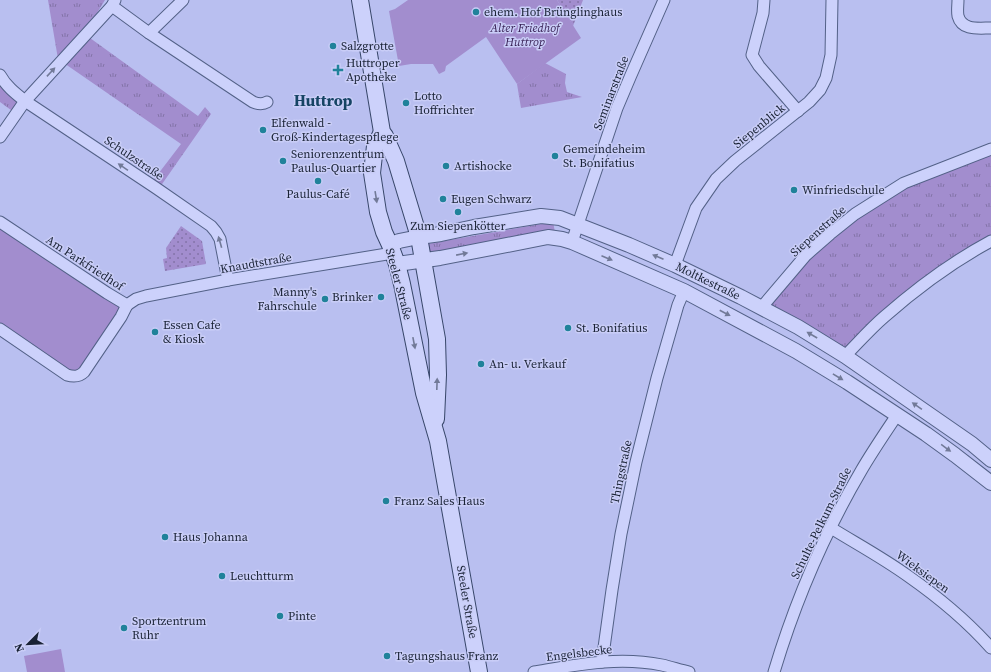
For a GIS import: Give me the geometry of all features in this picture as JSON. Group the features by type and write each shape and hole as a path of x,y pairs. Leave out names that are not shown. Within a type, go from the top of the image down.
{"main road":[{"name":"Steeler Straße","path":"360,0 382,132 386,136 396,161 419,237 424,260 436,339 438,375 436,418 437,437"},
{"name":"Steeler Straße","path":"382,132 374,146 372,173 378,212 403,288 424,392 437,437 479,672"}],"street":[{"path":"149,33 183,0"},
{"name":"Seminarstraße","path":"572,242 617,108 664,0"},
{"path":"764,0 763,14 752,55 798,111"},
{"name":"Siepenblick","path":"675,265 696,208 716,179 735,161 815,97 820,90 826,78 831,55 832,0"},
{"path":"958,0 958,16 965,26 971,28 991,28"},
{"path":"0,137 25,101 114,3 149,33 253,102 264,104 267,102"},
{"name":"Schulzstraße","path":"0,75 12,91 25,101 211,226 220,239 228,280"},
{"name":"Siepenstraße","path":"761,308 806,255 855,214 904,183 991,149"},
{"name":"Moltkestraße","path":"991,460 972,444 845,356 798,327 675,265 578,224 560,218 541,216 399,241 393,254 424,260 548,237 572,242 684,291 796,351 897,414 949,450 991,483"},
{"name":"Am Parkfriedhof","path":"0,222 126,305 121,317 84,372 77,376 68,375 0,329"},
{"path":"845,356 883,318 915,291 951,265 991,241"},
{"name":"Knaudtstraße","path":"126,305 136,299 146,296 228,280 393,254"},
{"name":"Thingstraße","path":"602,662 621,534 636,462 657,378 678,305 684,291"},
{"name":"Schulte-Pelkum-Straße","path":"774,672 802,591 830,528 861,471 897,414"},
{"name":"Wieksiepen","path":"830,528 915,580 966,622 991,648"},
{"name":"Engelsbecke","path":"534,672 602,662 635,662 662,665 674,670 689,672"}],"green space":[{"path":"48,0 105,0 89,26 90,38 198,116 205,107 211,114 160,187 152,182 181,144 58,59"},
{"name":"Alter Friedhof Huttrop","path":"408,0 557,0 581,38 517,84 486,37 446,66 445,71 439,74 433,64 411,64 399,66 389,11 395,9"},
{"path":"557,0 583,0 573,26"},
{"path":"545,63 566,74 565,83 567,92 582,97 521,108 517,84"},
{"path":"0,77 24,101 15,113 0,102"},
{"path":"991,153 991,241 951,264 845,355 764,308 809,260 859,217 906,187"},
{"path":"0,222 126,306 78,375 0,328"},
{"path":"553,222 555,232 429,255 427,244"},
{"path":"181,226 202,241 206,264 165,271 163,259 167,258 166,248"},
{"path":"61,649 65,672 27,672 24,656"}],"place":[{"name":"ehem. Hof Brünglinghaus","path":"476,12"},
{"name":"Salzgrotte","path":"333,46"},
{"name":"Huttroper Apotheke","path":"338,70"},
{"name":"Lotto Hoffrichter","path":"406,103"},
{"name":"Elfenwald - Groß-Kindertagespflege","path":"263,130"},
{"name":"Gemeindeheim St. Bonifatius","path":"555,156"},
{"name":"Seniorenzentrum Paulus-Quartier","path":"283,161"},
{"name":"Artishocke","path":"446,166"},
{"name":"Paulus-Café","path":"318,181"},
{"name":"Winfriedschule","path":"794,190"},
{"name":"Eugen Schwarz","path":"443,199"},
{"name":"Zum Siepenkötter","path":"458,212"},
{"name":"Brinker","path":"381,297"},
{"name":"Manny's Fahrschule","path":"325,299"},
{"name":"St. Bonifatius","path":"568,328"},
{"name":"Essen Cafe & Kiosk","path":"155,332"},
{"name":"An- u. Verkauf","path":"481,364"},
{"name":"Franz Sales Haus","path":"386,501"},
{"name":"Haus Johanna","path":"165,537"},
{"name":"Leuchtturm","path":"222,576"},
{"name":"Pinte","path":"280,616"},
{"name":"Sportzentrum Ruhr","path":"124,628"},
{"name":"Tagungshaus Franz","path":"387,656"}],"district":[{"name":"Huttrop","path":"323,100"}]}
